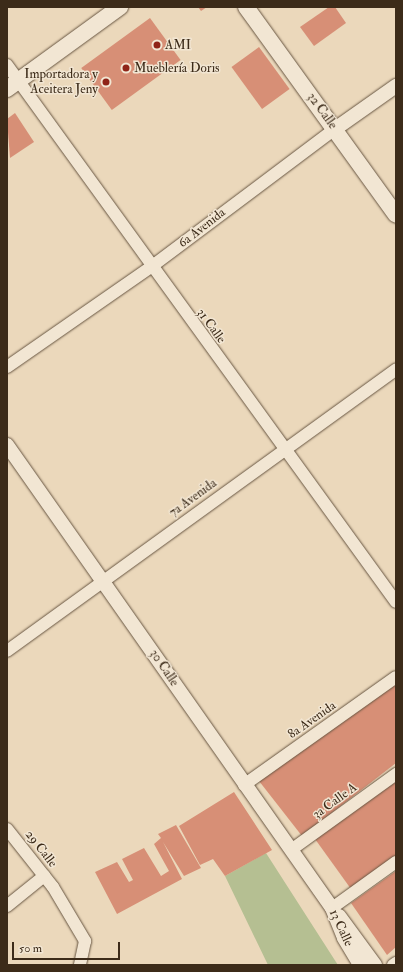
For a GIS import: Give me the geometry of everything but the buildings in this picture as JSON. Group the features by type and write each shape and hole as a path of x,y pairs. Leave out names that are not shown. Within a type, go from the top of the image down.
{"main road":[{"path":"13,85 120,7"},
{"name":"32 Calle","path":"246,7 396,215"}],"street":[{"name":"31 Calle","path":"7,64 13,85 151,267 396,602"},
{"name":"6a Avenida","path":"7,367 151,267 335,129 396,86"},
{"name":"7a Avenida","path":"7,651 103,579 396,369"},
{"name":"30 Calle","path":"7,445 103,579 244,785 320,891"},
{"name":"8a Avenida","path":"244,785 396,677"},
{"name":"3a Calle A","path":"290,850 396,774"},
{"name":"29 Calle","path":"7,829 53,887 86,941 80,965"},
{"path":"375,965 332,908 396,862"},
{"path":"7,906 44,876"},
{"name":"13 Calle","path":"320,891 332,908 344,938 360,965"}],"green space":[{"path":"266,853 338,965 268,965 225,876"}],"place":[{"name":"AMI","path":"157,45"},
{"name":"Mueblería Doris","path":"126,68"},
{"name":"Importadora y Aceitera Jeny","path":"106,82"}]}
